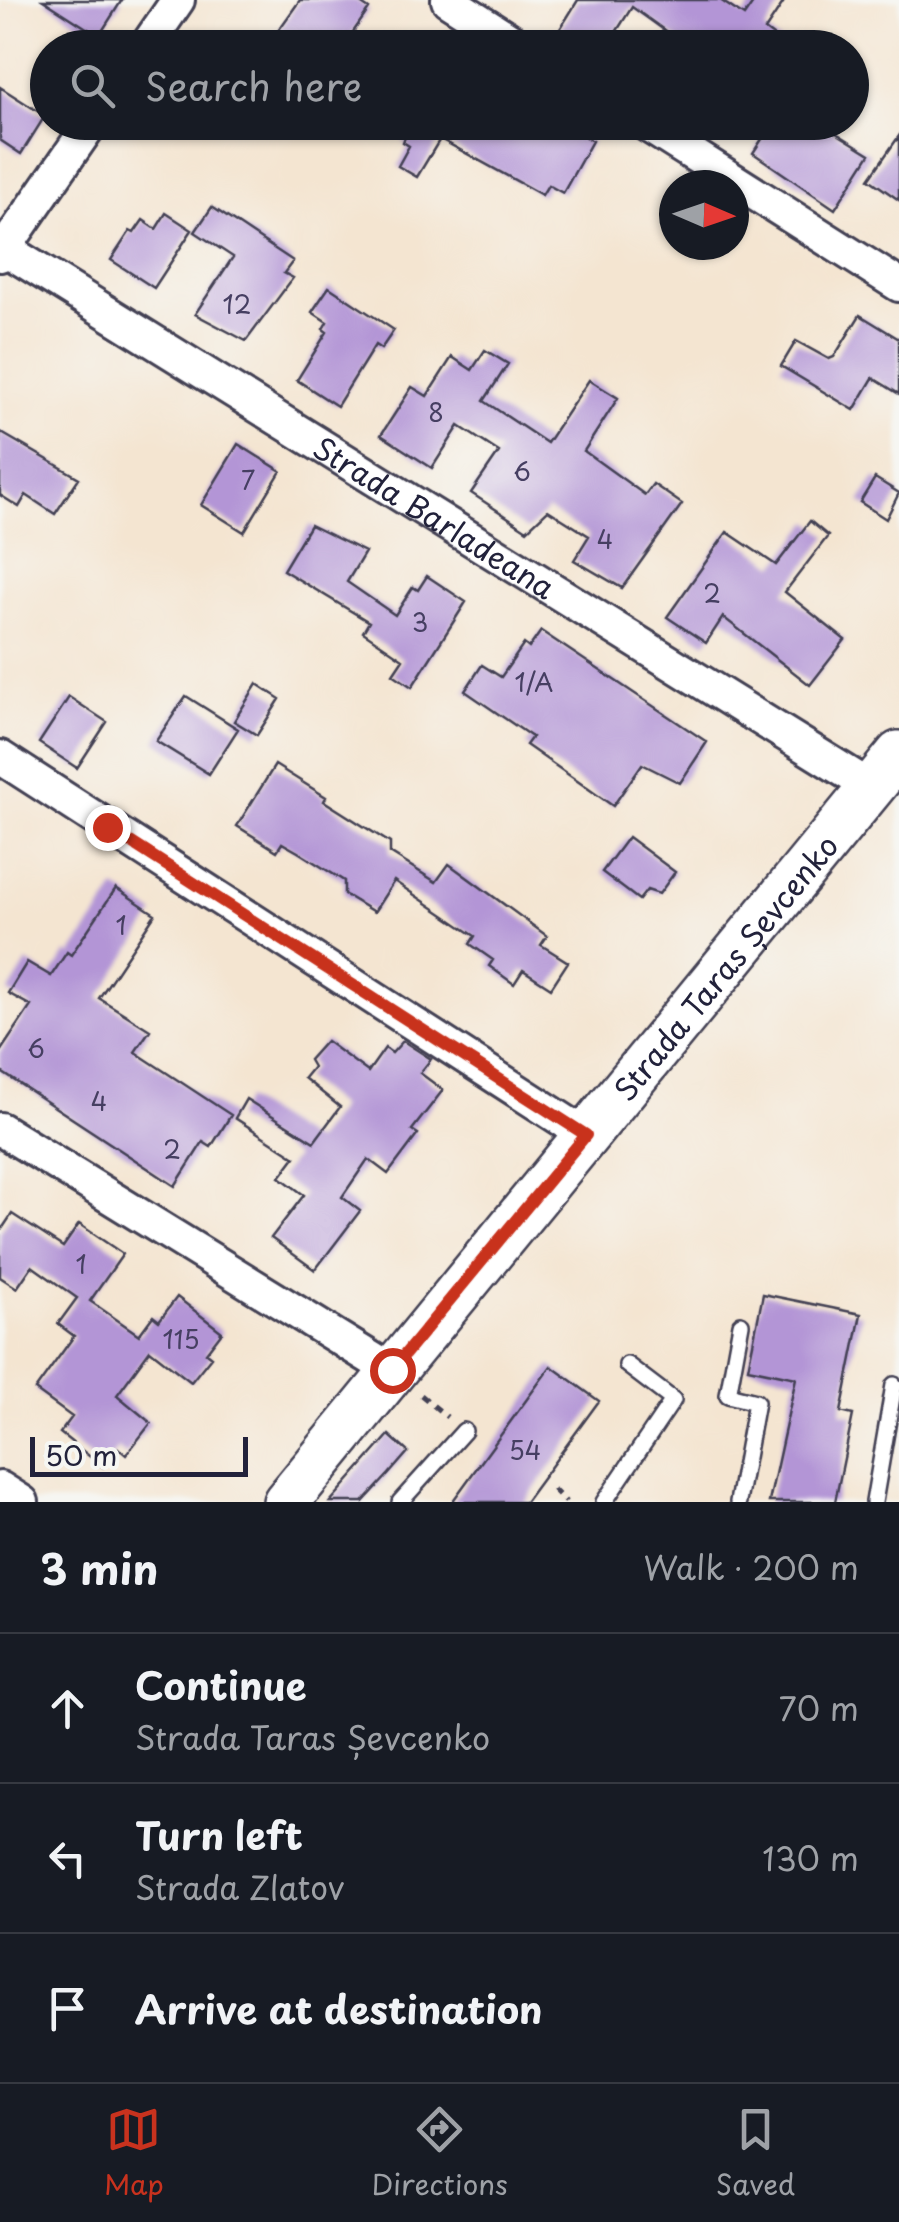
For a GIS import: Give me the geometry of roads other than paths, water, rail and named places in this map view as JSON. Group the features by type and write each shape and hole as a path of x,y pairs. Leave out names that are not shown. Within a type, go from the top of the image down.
{"main road":[{"name":"Strada Taras Șevcenko","path":"286,1502 885,771"}],"street":[{"path":"157,30 178,0"},
{"path":"448,0 495,30"},
{"path":"1,250 79,140"},
{"path":"670,140 899,285"},
{"name":"Strada Barladeana","path":"1,250 885,771"},
{"path":"0,757 586,1135"},
{"path":"0,1129 392,1370"},
{"path":"0,1488 22,1502"}],"lane":[{"path":"738,1502 756,1402 728,1395 741,1324"},
{"path":"604,1502 672,1400 627,1365"},
{"path":"874,1502 894,1385"},
{"path":"400,1502 464,1431"}]}
